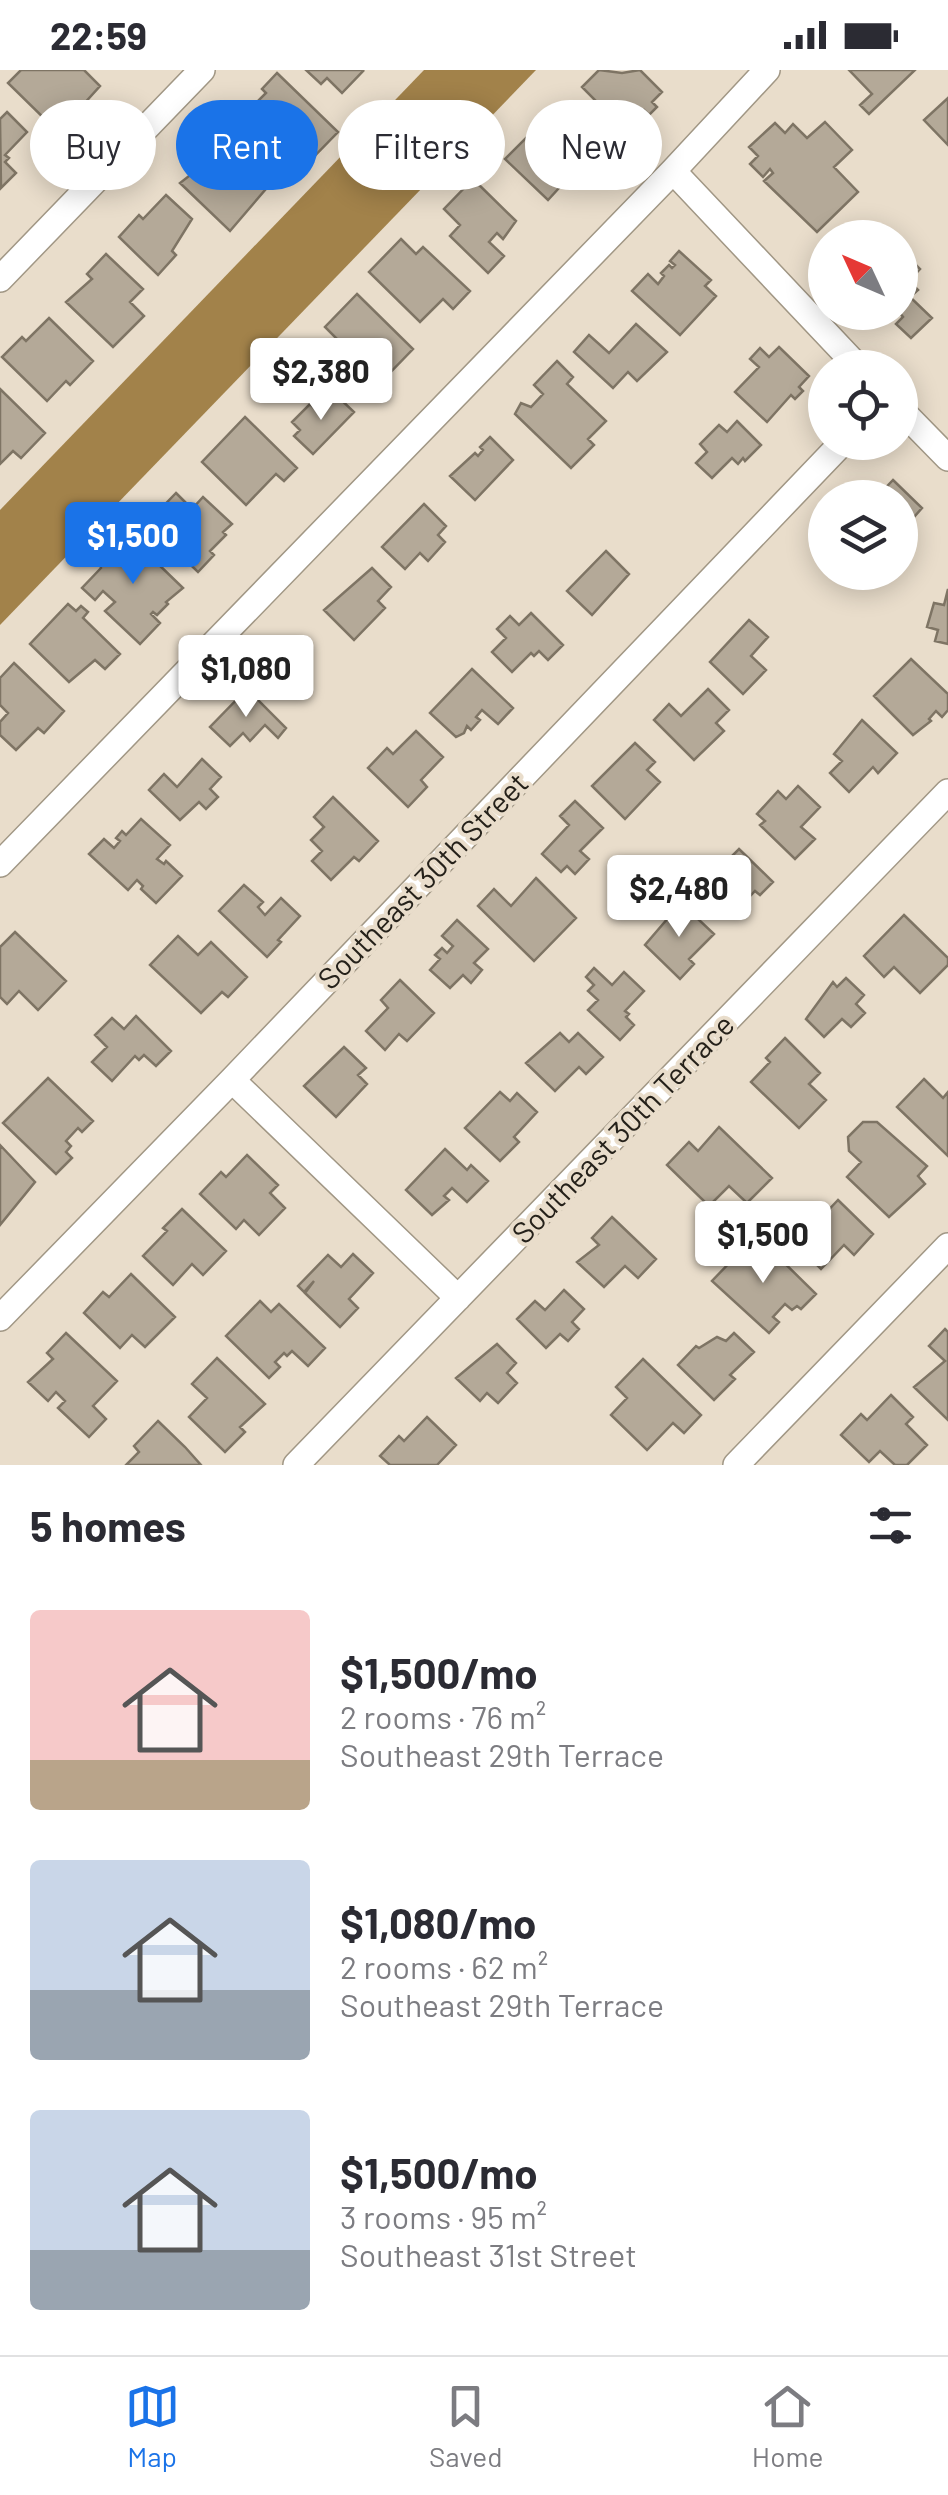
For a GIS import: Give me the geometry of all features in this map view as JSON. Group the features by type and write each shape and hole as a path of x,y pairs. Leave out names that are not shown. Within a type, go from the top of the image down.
{"street":[{"path":"0,279 202,70"},
{"path":"0,864 673,171 766,70"},
{"path":"673,171 842,350"},
{"path":"918,427 948,458"},
{"name":"Southeast 30th Street","path":"0,1318 826,460"},
{"name":"Southeast 30th Terrace","path":"296,1465 948,792"},
{"path":"232,1080 458,1298"},
{"path":"736,1465 948,1246"}],"shaded area":[{"path":"424,70 536,70 505,102 395,100"},
{"path":"338,159 338,190 420,190 0,625 0,510 308,190 318,190 318,180"}],"building":[{"path":"21,70 84,70 100,86 87,100 30,100 30,105 8,83"},
{"path":"306,70 363,71 342,93 327,78 321,84"},
{"path":"599,70 640,70 662,92 654,100 595,100 582,87"},
{"path":"849,70 915,70 869,114 860,105 872,94"},
{"path":"277,73 305,100 259,100 266,93 262,89"},
{"path":"948,98 948,145 924,120"},
{"path":"7,112 27,132 5,155 9,158 5,162 16,173 1,188 0,119"},
{"path":"318,113 338,132 318,152"},
{"path":"825,122 852,150 834,167 858,192 829,220 808,220 808,223 764,181 773,173 770,169 763,177 750,164 758,156 749,147 775,123 785,133 793,124 807,138"},
{"path":"525,139 525,178 505,159"},
{"path":"187,190 265,190 230,231"},
{"path":"462,190 484,190 516,221 503,239 497,233 489,242 504,256 488,273 450,236 460,225 444,209"},
{"path":"538,190 557,190 548,200"},
{"path":"166,195 192,219 172,251 176,255 158,275 119,237 139,215 143,219"},
{"path":"401,239 416,254 423,247 470,291 453,309 443,299 420,322 369,272"},
{"path":"679,251 711,280 705,286 716,296 680,335 632,291 648,274 658,284 664,276 661,273 675,265 670,261"},
{"path":"106,254 143,289 130,302 144,316 113,347 66,302 92,279 87,274"},
{"path":"357,294 413,349 380,383 362,366 352,376 334,359 345,347 325,327"},
{"path":"918,305 932,318 911,338 902,330 918,330"},
{"path":"49,318 93,361 70,385 66,381 47,401 2,357 22,337 26,341"},
{"path":"636,324 667,352 637,381 628,372 613,388 574,352 589,335 609,353"},
{"path":"779,347 808,377 799,387 803,391 795,399 791,395 767,422 735,392 759,367 750,359 760,348 769,357"},
{"path":"557,361 573,377 567,384 606,421 588,439 594,445 571,468 515,414 521,403 531,407 543,394 534,385"},
{"path":"0,389 45,433 21,458 13,451 0,464"},
{"path":"335,394 354,412 313,454 294,436 300,430 292,422 310,404 318,412"},
{"path":"245,417 297,468 284,481 276,474 246,505 202,462"},
{"path":"737,421 761,445 745,461 743,458 738,464 732,458 712,478 696,463 707,452 700,444 719,425 727,432"},
{"path":"490,437 513,460 475,500 450,476 475,453 478,456 483,450 480,447"},
{"path":"176,493 192,509 203,497 232,524 210,551 214,555 198,572 147,523"},
{"path":"424,504 446,526 438,535 445,542 428,561 420,553 405,569 382,547"},
{"path":"126,533 183,588 157,615 151,614 160,623 140,644 105,611 115,602 103,591 95,600 82,588 101,568 99,561"},
{"path":"606,551 629,574 592,615 567,591"},
{"path":"372,568 391,587 378,601 385,608 354,640 324,610"},
{"path":"948,589 948,644 935,641 938,630 927,627 934,603 944,605"},
{"path":"68,604 76,611 81,606 88,612 83,618 120,654 105,669 95,660 69,682 30,644"},
{"path":"531,613 563,645 548,660 539,651 534,656 531,653 512,672 492,652 506,638 497,629 510,616 519,625"},
{"path":"749,620 768,637 751,656 766,670 743,694 710,662"},
{"path":"911,659 948,694 948,710 942,717 936,711 931,721 913,735 874,696"},
{"path":"14,663 64,711 44,733 38,728 16,750 0,735 0,722 8,713 0,705 0,678"},
{"path":"472,669 513,708 498,724 482,710 476,717 480,720 471,730 467,726 456,737 430,713"},
{"path":"247,689 286,728 278,738 265,725 250,741 243,733 230,746 210,727"},
{"path":"708,689 729,710 716,723 724,731 694,760 654,720 669,704 681,716"},
{"path":"862,720 897,753 878,773 873,767 849,792 830,773 842,761 834,754"},
{"path":"416,731 443,757 421,780 427,787 408,807 368,768 387,748 393,754"},
{"path":"635,743 655,762 647,770 660,782 625,819 592,786"},
{"path":"202,759 221,777 210,789 218,797 206,809 199,802 180,820 149,790 164,774 177,787"},
{"path":"798,786 820,807 801,827 815,839 795,859 760,825 765,821 757,814 778,791 786,799"},
{"path":"333,797 378,841 359,861 354,857 331,880 312,861 322,851 311,840 324,827 314,817"},
{"path":"575,801 603,828 580,851 589,859 575,874 567,866 561,872 542,854 569,825 560,816"},
{"path":"141,819 170,845 157,859 164,864 166,861 182,876 156,903 137,880 128,890 89,854 104,839 114,848 122,831 126,835"},
{"path":"739,849 773,882 760,895 755,891 731,916 710,895 731,873 723,865"},
{"path":"536,878 576,918 534,961 478,906 494,889 511,906"},
{"path":"244,885 263,902 258,907 265,915 281,898 300,916 267,957 219,911"},
{"path":"681,903 714,934 689,959 694,964 680,979 645,945"},
{"path":"904,915 948,958 948,965 920,993 894,967 884,977 864,956"},
{"path":"457,920 488,949 474,963 482,970 471,983 463,975 450,988 430,970 440,959 435,955 442,948 447,953 453,946 442,936"},
{"path":"15,932 66,981 38,1010 19,991 7,1004 0,997 0,947"},
{"path":"178,936 198,955 211,942 247,977 228,997 222,992 201,1013 150,965"},
{"path":"594,968 612,985 624,972 644,991 625,1011 634,1025 620,1040 588,1010 598,1000 588,991 594,985 586,977"},
{"path":"846,978 864,995 856,1004 865,1013 851,1027 842,1019 824,1037 806,1019 833,982 837,987"},
{"path":"400,980 434,1013 407,1041 399,1034 385,1050 366,1031 388,1008 381,1000"},
{"path":"136,1016 171,1051 156,1066 144,1055 139,1060 135,1056 112,1081 92,1062 107,1047 95,1035 112,1018 124,1029"},
{"path":"560,1033 569,1042 578,1033 603,1057 586,1074 579,1067 555,1091 526,1063"},
{"path":"785,1038 820,1073 809,1084 826,1100 799,1128 751,1082"},
{"path":"344,1047 366,1068 358,1075 367,1084 336,1117 304,1086"},
{"path":"48,1078 93,1121 82,1132 78,1128 66,1141 71,1146 66,1152 72,1158 56,1174 3,1123"},
{"path":"924,1079 943,1098 948,1092 948,1156 897,1107"},
{"path":"500,1092 510,1101 517,1093 537,1112 514,1137 519,1142 500,1161 465,1128"},
{"path":"863,1122 877,1122 927,1166 918,1176 925,1184 889,1217 847,1177 861,1162 849,1151 848,1137"},
{"path":"719,1127 772,1178 747,1203 729,1186 709,1206 667,1165 689,1142 698,1151"},
{"path":"0,1145 35,1182 0,1225"},
{"path":"445,1149 467,1170 471,1165 488,1181 467,1202 452,1188 444,1196 449,1200 432,1215 406,1190"},
{"path":"247,1155 278,1185 270,1193 285,1208 259,1235 244,1220 236,1229 200,1194 221,1172 226,1177"},
{"path":"838,1200 873,1234 854,1255 844,1245 821,1269 801,1249 812,1237 803,1228 815,1216 819,1220"},
{"path":"182,1209 226,1251 203,1275 192,1264 173,1285 143,1256"},
{"path":"612,1217 656,1259 638,1278 625,1266 604,1287 577,1262 599,1245 592,1238"},
{"path":"763,1242 816,1294 801,1309 797,1306 792,1310 785,1304 773,1317 779,1322 769,1333 712,1281 735,1257 742,1264"},
{"path":"353,1254 373,1273 349,1299 358,1308 340,1327 305,1293 314,1281 304,1292 298,1286 328,1255 341,1267"},
{"path":"131,1274 175,1317 145,1347 132,1335 120,1348 84,1313 103,1292 109,1297"},
{"path":"564,1290 584,1309 572,1322 579,1329 568,1341 560,1334 546,1348 517,1319 535,1301 545,1310"},
{"path":"260,1301 271,1312 279,1304 325,1348 308,1366 292,1351 287,1356 284,1353 275,1362 280,1367 269,1378 226,1336"},
{"path":"945,1329 948,1420 914,1387 945,1361 929,1346"},
{"path":"66,1333 117,1381 93,1406 106,1419 89,1437 58,1408 65,1401 56,1392 48,1401 28,1382 53,1359 47,1353"},
{"path":"734,1333 754,1352 730,1375 735,1379 714,1400 678,1365 696,1346 699,1348 717,1337 726,1341"},
{"path":"497,1344 516,1363 507,1373 517,1383 498,1403 487,1393 480,1401 456,1378"},
{"path":"217,1358 265,1404 240,1427 245,1432 225,1452 189,1417 207,1398 192,1384"},
{"path":"643,1359 701,1415 684,1433 673,1423 647,1450 611,1415 627,1398 616,1387"},
{"path":"891,1395 913,1417 906,1424 927,1445 907,1465 895,1465 880,1451 869,1462 841,1435 861,1414 867,1420"},
{"path":"427,1417 456,1445 437,1465 390,1465 380,1456 399,1436 404,1441"},
{"path":"158,1421 201,1465 126,1465 139,1452 134,1446"}]}
